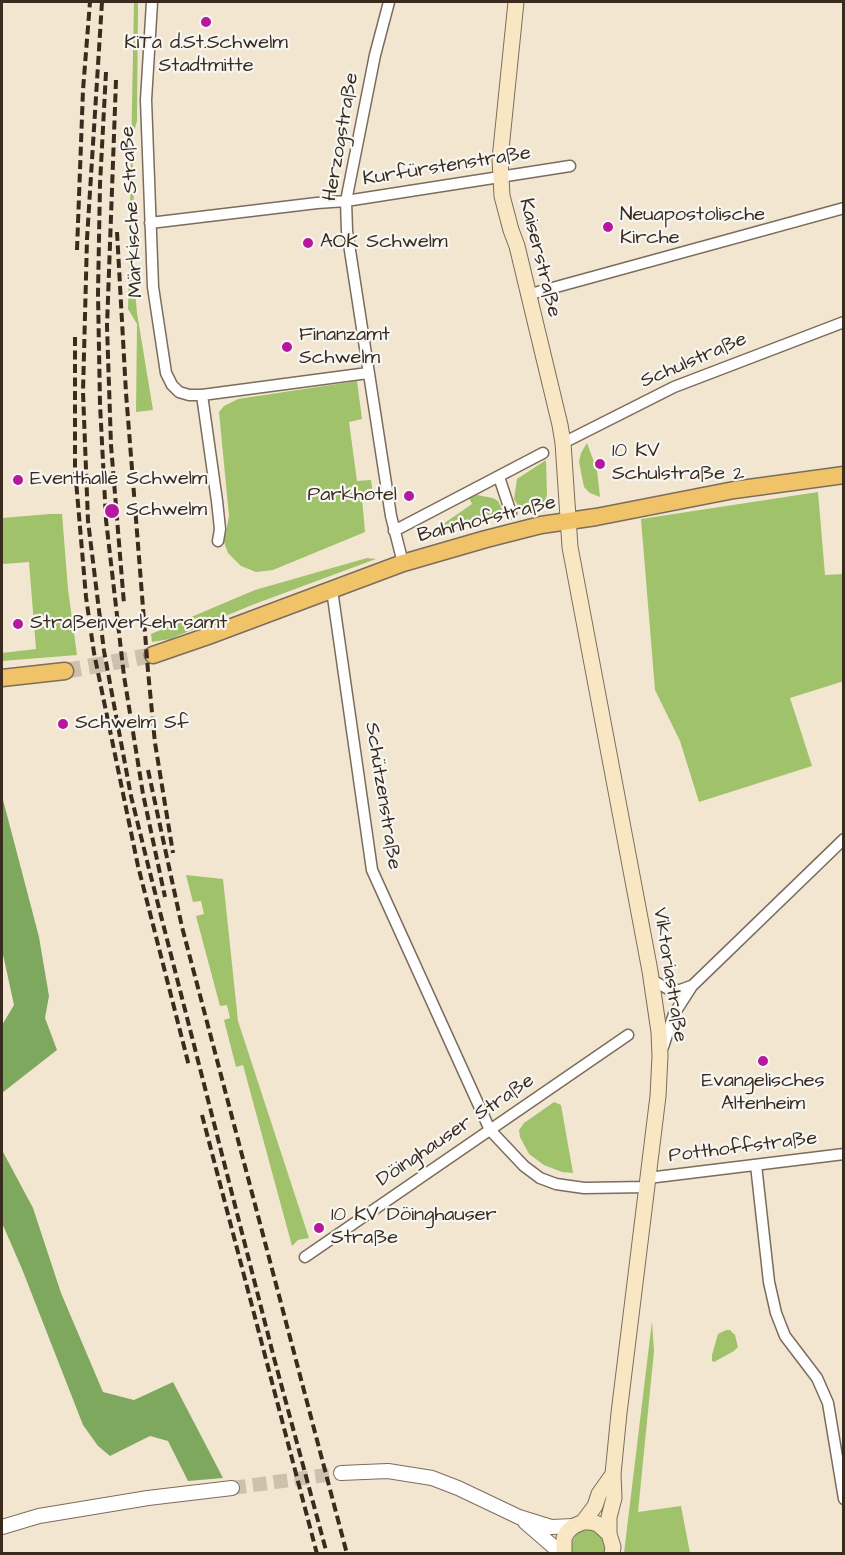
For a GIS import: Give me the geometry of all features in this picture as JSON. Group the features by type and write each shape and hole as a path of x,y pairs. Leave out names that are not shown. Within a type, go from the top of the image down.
{"main road":[{"name":"Kaiserstraße","path":"516,2 500,177 510,230 516,246 563,443 568,521"},
{"name":"Bahnhofstraße","path":"153,655 403,563 516,531 734,490 843,475"},
{"name":"Viktoriastraße","path":"568,521 570,547 651,980 657,1015 660,1056 613,1474 614,1498 609,1517 612,1554"},
{"path":"2,678 64,671"},
{"name":"Viktoriastraße","path":"563,1554 564,1539 595,1506 599,1494 613,1474"},
{"path":"578,1524 598,1524 609,1534"}],"street":[{"name":"Märkische Straße","path":"152,2 146,100 153,287 166,373 172,385 179,392 202,396"},
{"name":"Herzogstraße","path":"389,2 375,55 346,201 347,231 368,373 394,531 403,563"},
{"name":"Kurfürstenstraße","path":"150,223 346,201 570,166"},
{"path":"527,295 843,208"},
{"name":"Schulstraße","path":"563,443 674,387 843,322"},
{"path":"218,541 220,529 217,501 202,396 368,373"},
{"path":"394,531 543,453"},
{"path":"500,477 511,513"},
{"name":"Schützenstraße","path":"332,590 372,870 489,1130"},
{"path":"660,1056 674,1014 692,986 843,839"},
{"path":"651,980 670,990 692,986"},
{"name":"Döinghauser Straße","path":"305,1257 628,1035"},
{"name":"Potthoffstraße","path":"489,1130 524,1166 540,1178 556,1184 584,1188 647,1183 756,1165 843,1154"},
{"path":"756,1165 769,1282 776,1313 785,1336 817,1378 828,1403 843,1499"},
{"path":"341,1473 388,1471 432,1478 519,1517 551,1527 578,1524"},
{"path":"2,1527 61,1512 232,1488"},
{"path":"519,1517 563,1554"}],"green space":[{"path":"134,2 138,2 137,121 132,139 134,209 131,243 137,313 153,410 136,412 137,324 128,309"},
{"path":"357,381 362,419 349,422 357,481 371,480 373,495 362,498 365,532 273,570 256,572 241,566 228,553 224,542 229,516 219,412 224,406 238,399"},
{"path":"587,443 597,470 600,497 590,493 584,487 579,462"},
{"path":"546,460 547,495 545,502 535,511 522,512 514,499 517,479"},
{"path":"818,492 825,575 843,574 844,681 790,698 812,766 699,802 680,741 655,690 641,519"},
{"path":"477,495 498,501 504,513 489,516 487,514 476,518 476,521 437,534 425,532 433,531 472,504 469,498"},
{"path":"62,514 68,589 77,655 2,661 2,653 36,649 29,562 4,564 2,562 2,518"},
{"path":"367,558 376,559 252,605 170,639 152,642 151,634 255,590"},
{"path":"2,796 39,937 49,996 45,1018 57,1050 2,1093 2,1025 14,1005 2,950"},
{"path":"186,875 223,879 238,1021 309,1238 298,1240 292,1246 243,1065 236,1067 224,1020 230,1018 227,1005 220,1006 196,916 204,914 201,901 193,902"},
{"path":"554,1102 561,1105 573,1173 562,1172 544,1165 529,1154 520,1137 519,1130 524,1123"},
{"path":"2,1150 33,1208 61,1293 103,1392 134,1400 173,1382 223,1478 188,1481 168,1441 150,1436 110,1456 98,1446 83,1425 2,1223"},
{"path":"652,1321 654,1351 638,1512 681,1506 690,1553 624,1553"},
{"path":"730,1330 735,1335 738,1347 714,1362 712,1355 718,1334"},
{"path":"584,1530 593,1530 601,1535 605,1543 604,1553 572,1553 572,1542 576,1534"}],"tunnel":[{"path":"65,671 153,655"},
{"path":"232,1488 341,1473"}],"railway":[{"path":"77,250 83,90 90,2"},
{"path":"102,2 87,239 83,392 88,521 104,651 131,796 148,865 274,1358 327,1554"},
{"path":"106,72 100,184 98,294 100,404 106,520 124,676 143,794 165,897"},
{"path":"116,80 107,326 111,445 124,604"},
{"path":"117,232 126,393 148,671 155,743 173,853"},
{"path":"75,337 75,469 86,597 94,653 138,866 189,1066"},
{"path":"148,770 182,927 347,1554"},
{"path":"202,1115 317,1554"}],"place":[{"name":"KiTa d.St.Schwelm Stadtmitte","path":"206,22"},
{"name":"Neuapostolische Kirche","path":"608,227"},
{"name":"AOK Schwelm","path":"308,243"},
{"name":"Finanzamt Schwelm","path":"287,347"},
{"name":"10 KV Schulstraße 2","path":"600,464"},
{"name":"Eventhalle Schwelm","path":"18,480"},
{"name":"Parkhotel","path":"409,496"},
{"name":"Schwelm","path":"112,511"},
{"name":"Straßenverkehrsamt","path":"18,624"},
{"name":"Schwelm Sf","path":"63,724"},
{"name":"Evangelisches Altenheim","path":"763,1061"},
{"name":"10 KV Döinghauser Straße","path":"319,1228"}]}
